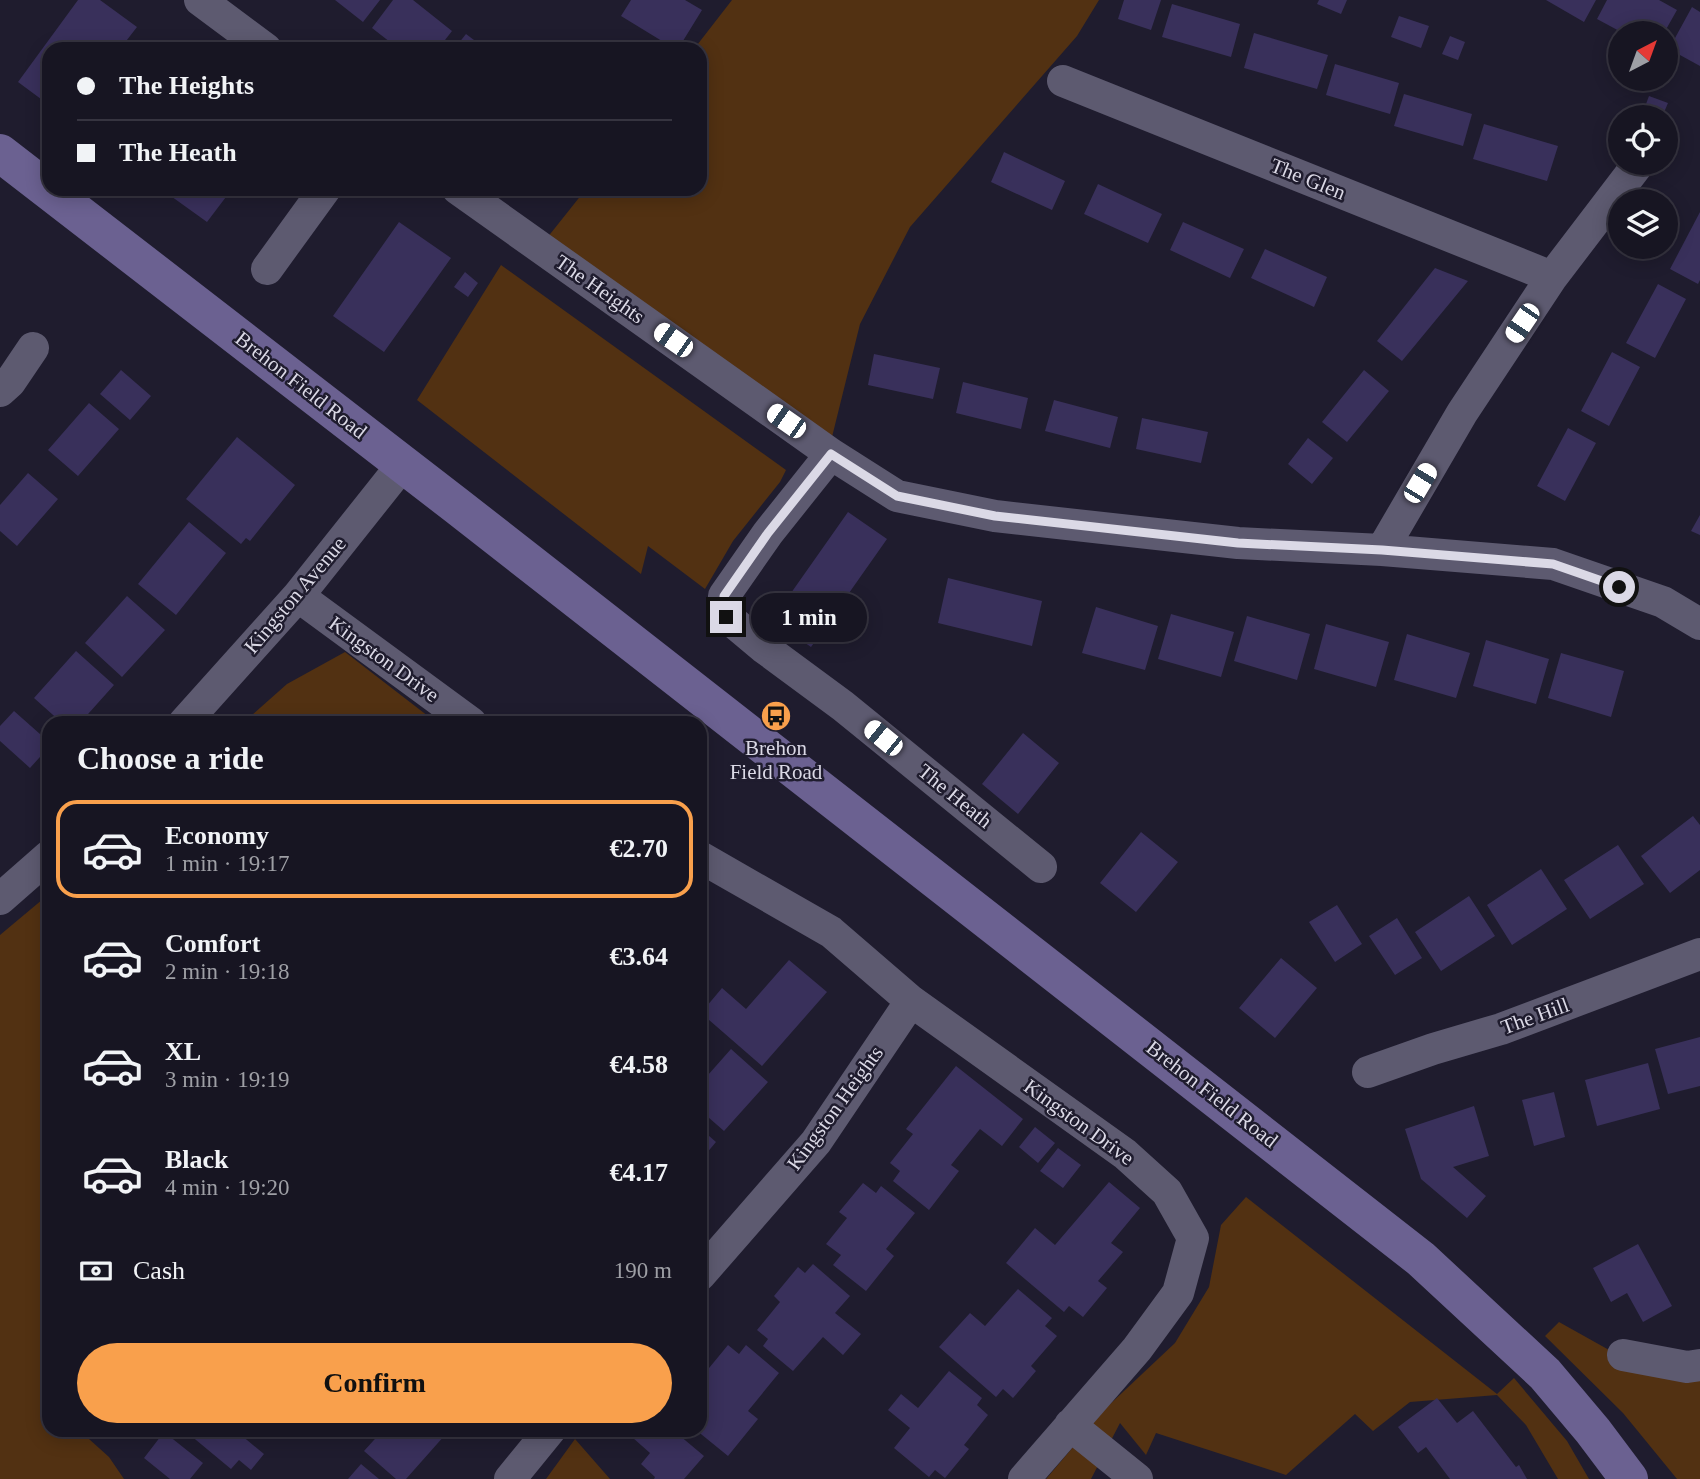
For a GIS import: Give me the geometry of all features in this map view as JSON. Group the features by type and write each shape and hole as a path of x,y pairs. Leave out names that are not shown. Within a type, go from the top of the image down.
{"main road":[{"name":"Brehon Field Road","path":"0,153 42,185"},
{"name":"Brehon Field Road","path":"56,196 1421,1259 1545,1374 1629,1479"}],"street":[{"path":"200,0 257,42"},
{"name":"The Glen","path":"1063,81 1552,277"},
{"path":"1382,550 1462,413 1552,277 1630,175"},
{"path":"267,269 320,196"},
{"name":"The Heights","path":"468,196 831,454 897,496 995,516 1238,543 1382,550 1553,564 1663,603 1700,624"},
{"path":"0,391 10,382 33,348"},
{"name":"The Heath","path":"831,454 768,533 724,596 726,617 844,706 1041,867"},
{"name":"Kingston Avenue","path":"190,716 298,596 402,464"},
{"name":"Kingston Drive","path":"298,596 461,716"},
{"name":"Kingston Drive","path":"707,861 831,932 911,1001 1125,1154 1167,1192 1193,1238 1178,1293 1137,1349 1024,1479"},
{"path":"0,899 42,862"},
{"name":"The Hill","path":"1368,1072 1501,1029 1700,954"},
{"name":"Kingston Heights","path":"707,1267 816,1142 911,1001"},
{"path":"1623,1355 1687,1367 1700,1365"},
{"path":"1070,1425 1137,1479"},
{"path":"510,1479 544,1437"}],"shaded area":[{"path":"732,0 1099,0 1077,36 910,227 860,324 831,441 547,238 580,196 707,196 707,42 699,42"},
{"path":"501,265 786,470 780,482 733,541 705,589 648,546 641,574 417,400"},
{"path":"345,652 428,716 251,716 287,684"},
{"path":"42,900 42,1437 87,1437 109,1457 124,1479 0,1479 0,935"},
{"path":"1246,1197 1497,1394 1514,1378 1567,1441 1589,1479 1558,1479 1526,1425 1497,1395 1410,1402 1373,1431 1355,1414 1286,1475 1156,1433 1146,1455 1120,1423 1091,1479 1046,1479 1107,1407 1175,1343 1209,1287 1221,1225"},
{"path":"1559,1322 1652,1374 1700,1379 1700,1479 1677,1479 1623,1413 1545,1336"},
{"path":"575,1439 610,1479 546,1479"}],"building":[{"path":"78,0 100,0 137,27 125,42 47,42"},
{"path":"335,0 380,0 363,22"},
{"path":"393,0 413,0 452,31 443,42 390,42 372,28"},
{"path":"631,0 685,0 702,10 682,42 664,42 621,16"},
{"path":"1124,0 1161,0 1151,30 1118,19"},
{"path":"1319,0 1347,0 1341,14 1317,4"},
{"path":"1546,0 1596,0 1584,22"},
{"path":"1607,0 1659,0 1677,10 1671,21 1608,21 1608,25 1597,19"},
{"path":"1172,4 1240,24 1231,57 1162,37"},
{"path":"1692,7 1700,12 1700,66 1678,54 1678,33"},
{"path":"1399,16 1429,26 1421,48 1391,37"},
{"path":"1254,33 1328,55 1317,89 1244,68"},
{"path":"466,34 477,42 460,42"},
{"path":"1450,36 1465,42 1458,60 1442,54"},
{"path":"42,49 42,100 18,82"},
{"path":"1335,64 1399,83 1390,114 1326,95"},
{"path":"1404,94 1472,114 1463,146 1394,126"},
{"path":"1649,96 1668,103 1667,105 1646,105"},
{"path":"1484,124 1558,146 1547,181 1473,159"},
{"path":"1004,152 1065,181 1052,210 991,182"},
{"path":"1098,184 1162,214 1148,243 1084,214"},
{"path":"171,196 227,196 207,222"},
{"path":"1700,212 1698,284 1670,269 1675,259 1678,259 1678,254"},
{"path":"399,222 451,258 384,352 333,316"},
{"path":"1183,222 1244,249 1230,278 1170,250"},
{"path":"1265,249 1327,277 1314,307 1251,278"},
{"path":"1435,268 1468,281 1402,361 1377,341"},
{"path":"465,272 478,283 468,297 454,287"},
{"path":"1658,284 1686,299 1655,358 1626,343"},
{"path":"1612,352 1640,367 1609,426 1581,411"},
{"path":"874,354 940,368 933,399 868,385"},
{"path":"121,370 151,396 130,420 100,394"},
{"path":"1364,370 1389,391 1347,442 1322,422"},
{"path":"963,382 1028,398 1021,429 956,413"},
{"path":"1054,400 1118,417 1110,448 1045,431"},
{"path":"89,403 119,429 78,476 48,450"},
{"path":"1142,418 1208,432 1201,463 1136,449"},
{"path":"1568,428 1596,443 1565,501 1537,486"},
{"path":"237,437 295,485 250,541 246,538 241,544 186,499"},
{"path":"1308,438 1333,458 1312,484 1288,464"},
{"path":"28,473 58,499 17,546 0,531 0,505"},
{"path":"848,512 887,539 811,647 772,620"},
{"path":"1700,515 1700,535 1691,531"},
{"path":"189,522 226,553 176,615 138,584"},
{"path":"948,578 1042,601 1032,646 938,623"},
{"path":"127,596 165,630 122,677 85,643"},
{"path":"1096,607 1158,626 1145,670 1082,653"},
{"path":"1171,614 1234,632 1221,677 1158,659"},
{"path":"1247,616 1310,634 1297,680 1234,661"},
{"path":"1326,624 1389,642 1376,687 1314,669"},
{"path":"1407,634 1470,653 1456,698 1394,680"},
{"path":"1486,640 1549,659 1536,704 1473,686"},
{"path":"76,651 114,685 86,716 54,716 34,698"},
{"path":"1561,653 1624,671 1611,717 1548,698"},
{"path":"14,711 42,736 42,755 30,768 0,741 0,726"},
{"path":"1023,733 1059,763 1018,814 982,784"},
{"path":"1693,816 1700,825 1700,870 1670,893 1641,856"},
{"path":"1141,832 1178,862 1136,912 1100,883"},
{"path":"1618,845 1644,884 1590,919 1564,880"},
{"path":"1541,869 1567,909 1512,945 1487,905"},
{"path":"1469,896 1495,936 1441,971 1415,932"},
{"path":"1337,905 1362,944 1335,962 1309,922"},
{"path":"1397,918 1422,958 1395,975 1369,936"},
{"path":"1281,958 1317,988 1275,1038 1239,1008"},
{"path":"789,960 827,992 762,1066 707,1018 707,1006 722,988 746,1009"},
{"path":"1700,1037 1700,1086 1668,1094 1655,1049"},
{"path":"731,1049 768,1082 724,1131 707,1116 707,1076"},
{"path":"1648,1063 1660,1109 1597,1126 1585,1080"},
{"path":"956,1066 1023,1119 1002,1146 980,1129 951,1165 959,1171 929,1210 893,1181 900,1171 890,1163 913,1134 906,1129"},
{"path":"1554,1092 1565,1137 1534,1146 1522,1100"},
{"path":"1474,1106 1489,1156 1453,1167 1486,1196 1467,1218 1421,1179 1405,1129"},
{"path":"1035,1127 1055,1143 1038,1163 1019,1147"},
{"path":"707,1134 716,1142 707,1153"},
{"path":"1058,1148 1081,1165 1063,1188 1040,1171"},
{"path":"1109,1182 1140,1208 1111,1243 1123,1252 1098,1281 1107,1288 1083,1317 1069,1306 1064,1312 1006,1263 1035,1228 1055,1245"},
{"path":"863,1183 876,1193 881,1186 915,1213 886,1249 894,1256 866,1291 833,1265 841,1255 826,1244 847,1218 839,1212"},
{"path":"1638,1244 1672,1306 1643,1322 1627,1293 1611,1302 1593,1268"},
{"path":"813,1264 850,1296 835,1313 861,1334 843,1355 823,1337 793,1371 763,1346 768,1339 757,1330 780,1302 774,1296 798,1267 805,1273"},
{"path":"1018,1289 1052,1318 1045,1326 1057,1336 1031,1366 1036,1371 1013,1398 1003,1389 996,1397 939,1347 970,1313 985,1326"},
{"path":"728,1345 739,1354 746,1345 779,1373 748,1411 758,1419 728,1456 705,1437 707,1437 707,1370"},
{"path":"949,1371 982,1398 977,1405 988,1415 964,1445 969,1449 945,1478 935,1470 929,1477 894,1448 910,1428 888,1410 901,1394 918,1408"},
{"path":"1437,1398 1457,1423 1473,1411 1516,1467 1519,1465 1527,1479 1450,1479 1426,1447 1418,1453 1398,1427"},
{"path":"160,1437 170,1437 203,1463 190,1479 170,1479 144,1458"},
{"path":"192,1437 243,1437 264,1454 251,1470 239,1460 231,1469"},
{"path":"377,1437 443,1437 406,1479 396,1479 364,1451"},
{"path":"681,1437 704,1456 684,1479 654,1479 641,1464 650,1453 633,1438"},
{"path":"361,1464 379,1479 348,1479"}],"place":[{"name":"Brehon Field Road","path":"776,716"}],"route":[{"path":"726,617 724,596 768,533 831,454 897,496 995,516 1238,543 1382,550 1553,564 1619,587"}]}
